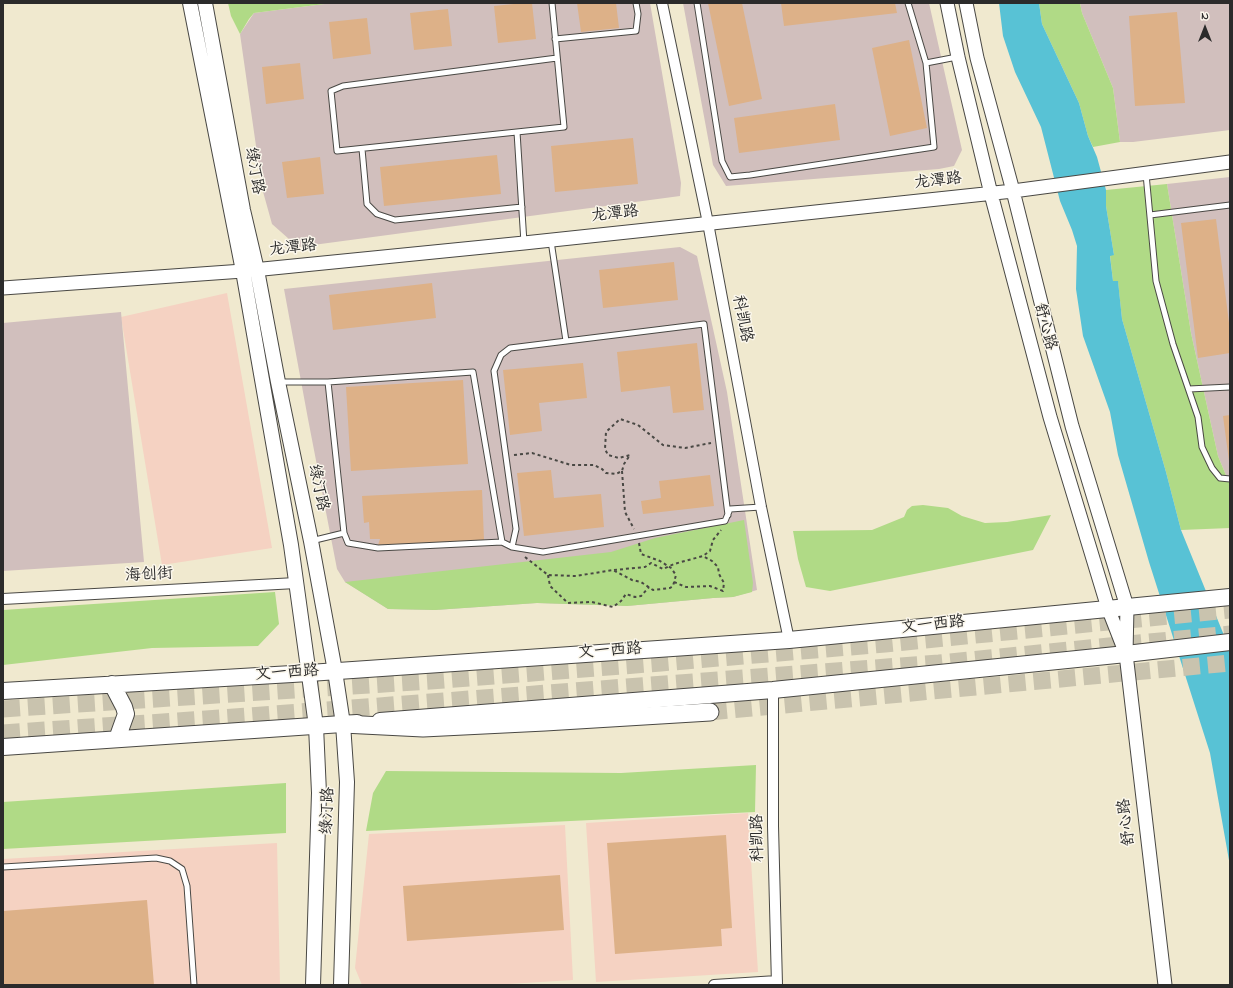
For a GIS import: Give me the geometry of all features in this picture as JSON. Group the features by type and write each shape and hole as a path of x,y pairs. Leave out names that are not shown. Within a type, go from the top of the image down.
{"highway":[{"path":"343,724 423,728 710,712"}],"main road":[{"name":"绿汀路","path":"190,3 243,271 289,537 316,726 319,793 313,985"},
{"name":"绿汀路","path":"205,3 243,210 257,270 335,671 343,724 347,782 341,985"},
{"name":"文一西路","path":"3,690 309,673 789,640 1223,598"},
{"path":"3,747 316,726 423,716 773,690 1230,642"},
{"path":"112,684 126,714 117,739"}],"street":[{"name":"科凯路","path":"662,3 708,223 761,507 789,640"},
{"name":"舒心路","path":"947,3 958,57 991,194 1050,417 1108,608 1126,654"},
{"name":"舒心路","path":"966,3 977,58 1014,191 1072,426 1127,607 1126,654 1165,985"},
{"name":"龙潭路","path":"3,288 257,270 991,194 1230,162"},
{"name":"海创街","path":"3,599 296,583"},
{"name":"科凯路","path":"773,690 773,826 777,983"},
{"path":"714,985 777,983"}],"lane":[{"path":"552,3 564,127 337,151 331,91 343,86 557,58"},
{"path":"555,39 636,31 638,14 636,3"},
{"path":"696,3 722,161 730,177 934,147 926,64 908,3"},
{"path":"926,64 958,57"},
{"path":"517,132 524,242"},
{"path":"362,149 367,204 377,214 395,220 522,207"},
{"path":"1146,173 1156,281 1173,344 1198,417 1202,447 1212,468 1220,478 1230,479"},
{"path":"1150,215 1230,205"},
{"path":"551,239 566,341"},
{"path":"510,546 516,529 494,371 500,355 510,348 704,324 728,514"},
{"path":"278,382 328,382 473,372 502,542"},
{"path":"328,382 344,533 348,543 378,548 502,542 510,546 543,552 725,521 730,509 761,507"},
{"path":"1189,389 1230,387"},
{"path":"310,541 344,533"},
{"path":"3,868 156,858 170,861 182,869 187,886 194,985"}],"path":[{"path":"613,570 632,580 641,582 653,590 670,588 673,586 676,575 669,566 641,554 638,536 625,512 622,471 624,464 630,455 619,458 608,455 605,449 606,432 620,419 638,424 663,445 685,448 718,442"},
{"path":"506,457 532,453 571,465 594,465 602,469 606,474 616,474 622,471"},
{"path":"510,546 548,575 576,576 645,567 651,563 663,569 703,556 710,551 713,540 719,533 725,521"},
{"path":"674,582 686,587 710,586 723,591 724,583 719,574 718,567 712,561 703,556"},
{"path":"548,575 550,586 568,603 592,602 613,606 621,601 626,594 636,598 641,596 649,587"}],"shaded area":[{"path":"332,3 650,3 681,183 680,196 298,247 272,224 262,188 240,34 254,13"},
{"path":"683,3 929,3 962,150 954,166 939,169 726,186 713,165"},
{"path":"1080,3 1230,3 1230,130 1133,142 1120,142 1113,88 1082,13"},
{"path":"1230,177 1230,485 1218,456 1191,333 1167,184"},
{"path":"680,247 697,256 727,392 757,590 733,597 627,606 537,603 435,610 388,609 345,582 337,569 284,289"},
{"path":"227,293 272,548 162,565 121,317"},
{"path":"121,312 144,562 3,571 3,323"},
{"path":"748,813 758,972 596,982 586,823"},
{"path":"565,825 573,980 492,985 362,985 355,968 369,834"},
{"path":"277,843 280,985 3,985 3,859"}],"green space":[{"path":"228,3 332,3 254,13 240,34 231,16"},
{"path":"1039,3 1080,3 1082,13 1113,88 1120,142 1093,147 1088,136 1079,103 1042,24"},
{"path":"1167,184 1191,333 1218,456 1230,485 1230,528 1181,530 1122,319 1118,282 1113,281 1110,255 1114,255 1106,206 1106,190"},
{"path":"923,505 948,508 962,516 985,523 1007,522 1051,515 1033,550 830,591 806,587 798,559 793,531 872,530 904,517 907,510 912,506"},
{"path":"744,520 753,583 752,592 733,597 627,606 537,603 435,610 388,609 345,582 611,552 655,538"},
{"path":"275,592 279,624 258,646 152,648 3,665 3,610"},
{"path":"756,765 755,812 366,831 373,793 386,771 621,773"},
{"path":"286,783 286,833 3,849 3,802"}],"water":[{"path":"999,3 1039,3 1042,24 1079,103 1106,190 1106,206 1114,255 1110,256 1113,281 1118,281 1122,319 1181,530 1230,650 1230,866 1210,753 1149,562 1118,455 1110,412 1083,336 1076,289 1077,246 1060,201 1041,127 1015,72 1003,36"}],"building":[{"path":"532,3 536,39 498,43 494,6"},
{"path":"577,3 616,3 619,28 581,32"},
{"path":"708,3 742,3 762,99 729,106"},
{"path":"781,3 895,3 897,13 784,26"},
{"path":"448,9 452,46 414,50 410,13"},
{"path":"1177,12 1185,103 1135,106 1129,16"},
{"path":"367,18 371,54 333,59 329,22"},
{"path":"909,40 927,128 890,136 872,48"},
{"path":"300,63 304,99 266,104 262,67"},
{"path":"835,104 840,140 739,153 734,118"},
{"path":"633,138 638,184 555,192 551,146"},
{"path":"497,155 501,194 384,206 380,167"},
{"path":"320,157 324,194 287,198 282,162"},
{"path":"1216,219 1230,331 1230,353 1198,358 1181,223"},
{"path":"674,262 678,300 603,308 599,270"},
{"path":"432,283 436,318 333,330 329,295"},
{"path":"697,343 704,410 673,413 670,386 621,392 617,352"},
{"path":"583,363 587,398 539,403 542,431 510,435 503,370"},
{"path":"463,380 468,464 351,471 346,387"},
{"path":"1230,415 1230,461 1229,461 1223,416"},
{"path":"551,470 554,498 601,494 604,527 524,536 517,473"},
{"path":"710,475 714,506 643,514 641,501 661,498 659,481"},
{"path":"482,490 484,540 378,545 380,539 370,539 369,522 364,523 362,496"},
{"path":"726,835 732,928 721,929 722,946 615,954 607,843"},
{"path":"560,875 564,930 407,941 403,886"},
{"path":"147,900 154,985 3,985 3,911"}],"tunnel":[{"path":"3,709 430,681 661,663 885,644 1230,610"},
{"path":"3,733 248,716 939,663 1230,634"},
{"path":"710,712 1230,663"}]}
